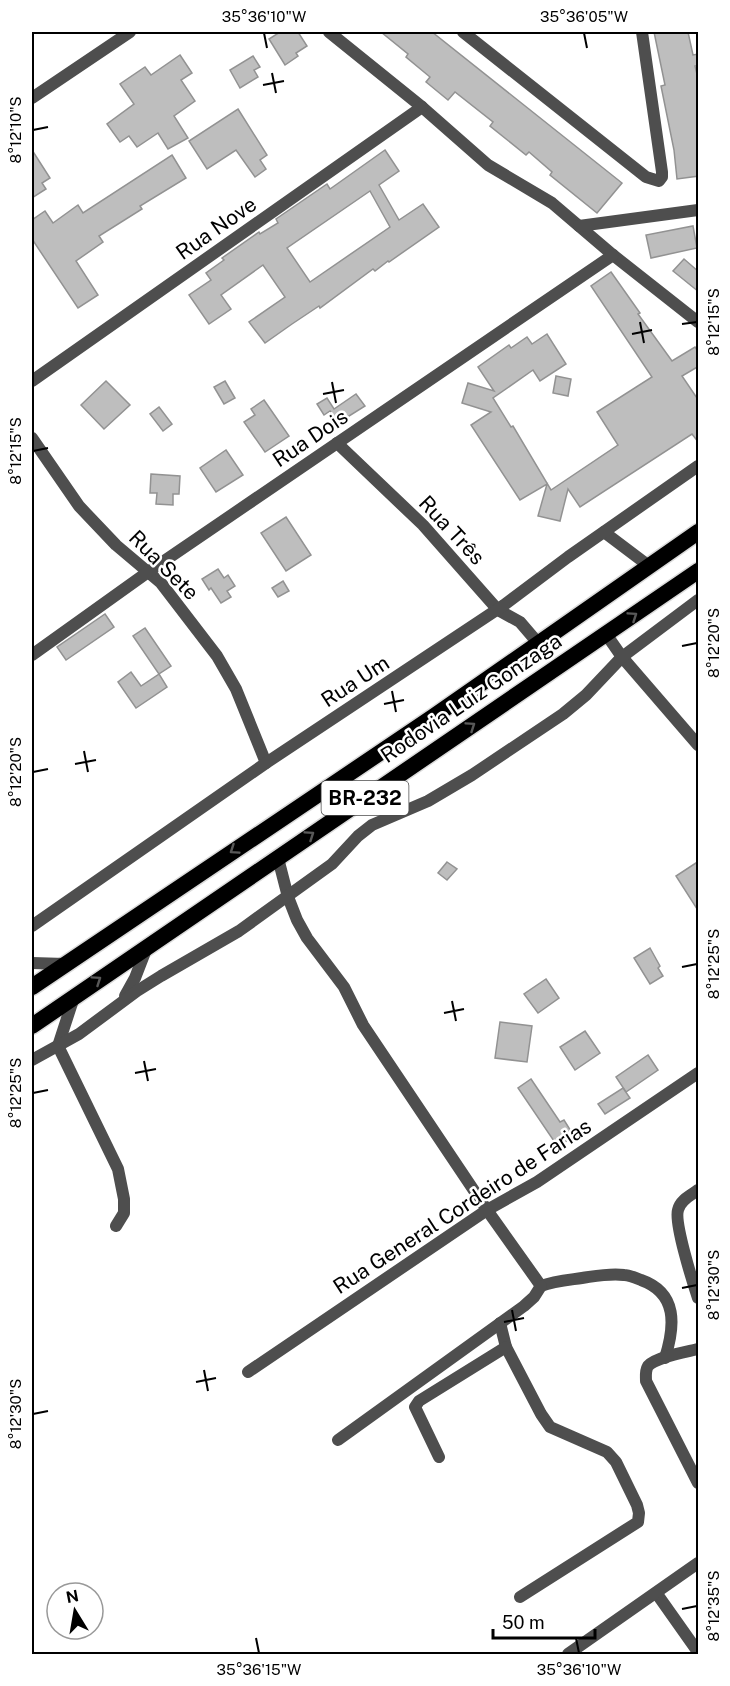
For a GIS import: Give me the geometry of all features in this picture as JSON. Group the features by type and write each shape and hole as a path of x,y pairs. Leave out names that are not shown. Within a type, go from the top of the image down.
{"highway":[{"name":"Rodovia Luiz Gonzaga","path":"32,987 433,717 699,532"},
{"name":"Rodovia Luiz Gonzaga","path":"32,1026 147,945 699,571"}],"street":[{"path":"32,98 130,32"},
{"path":"329,32 422,107 488,165 552,203 613,255 699,322"},
{"path":"463,32 646,177 658,181 662,177 662,172 642,32"},
{"name":"Rua Nove","path":"32,381 422,107"},
{"path":"579,226 699,210"},
{"name":"Rua Dois","path":"32,656 147,572 613,255"},
{"name":"Rua Sete","path":"32,438 79,506 116,545 161,583 217,656 236,689 266,763"},
{"name":"Rua Três","path":"337,443 423,525 498,610 520,622 538,643"},
{"name":"Rua Um","path":"32,926 266,763 498,610 564,553 603,532 699,466"},
{"path":"603,532 649,566"},
{"path":"32,1060 79,1034 161,976 239,931 332,864 358,836 372,825 428,801 472,775 563,714 586,695 622,657 699,600"},
{"path":"606,634 622,657 699,745"},
{"path":"278,858 288,897 307,938 344,987 363,1025 541,1286"},
{"path":"121,1003 135,978 147,945"},
{"path":"32,963 65,964"},
{"path":"75,995 58,1046 118,1168 124,1198 124,1213 116,1226"},
{"name":"Rua General Cordeiro de Farias","path":"248,1372 487,1210 537,1182 699,1073"},
{"path":"699,1190 682,1202 678,1209 678,1220 687,1264 699,1298"},
{"path":"338,1440 530,1301 541,1286 550,1283 604,1275 625,1275 652,1284 664,1295 672,1311 671,1340 665,1358"},
{"path":"500,1323 506,1347 550,1427 607,1452 616,1462 637,1504 639,1513 638,1521 520,1597"},
{"path":"439,1456 415,1407 419,1401 506,1347"},
{"path":"699,1349 665,1358 649,1366 646,1371 646,1381 699,1483"},
{"path":"568,1654 699,1563"},
{"path":"657,1593 697,1647"}],"building":[{"path":"280,32 298,32 307,46 296,53 298,56 285,65 269,39"},
{"path":"381,32 432,32 622,183 597,213 550,175 552,172 529,152 526,155 490,126 493,122 455,92 448,100 426,82 430,77 406,57 408,54"},
{"path":"654,32 688,32 693,55 699,54 699,65 695,66 699,82 699,176 677,179 674,150 661,86 665,85"},
{"path":"180,55 192,73 181,80 195,101 174,116 188,138 168,149 158,133 137,147 129,136 120,142 107,124 134,104 120,84 145,67 151,75"},
{"path":"253,56 260,67 254,70 258,77 240,88 230,70"},
{"path":"238,109 267,155 260,160 266,169 255,177 236,150 207,169 189,141"},
{"path":"32,150 50,178 42,183 46,189 32,198"},
{"path":"385,150 399,171 379,185 399,220 423,204 439,227 265,343 249,322 285,297 263,265 221,295 231,309 209,324 189,295 211,280 206,273 224,260 222,258 259,232 260,234 278,223 276,219 327,184 330,189","holes":["370,191 390,227 310,282 287,248"]},
{"path":"172,155 186,178 140,206 142,209 99,236 103,242 76,261 98,295 78,308 32,239 32,220 45,211 53,223 78,205 83,213"},
{"path":"693,226 697,248 651,258 646,235"},
{"path":"684,259 699,272 699,292 673,271"},
{"path":"611,272 672,361 695,347 699,353 699,366 682,376 699,401 699,443 692,434 580,507 568,489 560,521 538,516 547,484 520,500 471,425 491,412 462,403 468,383 494,391 478,367 509,345 511,348 527,337 532,344 547,334 566,364 540,381 533,370 493,398 511,427 513,426 551,490 618,445 597,412 652,377 591,286"},
{"path":"556,376 571,379 568,396 553,393"},
{"path":"106,381 130,405 104,429 81,405"},
{"path":"225,381 235,398 224,404 214,387"},
{"path":"356,394 365,406 338,423 330,411 324,415 317,404 327,398 334,409"},
{"path":"264,400 289,436 265,452 244,422 255,415 251,409"},
{"path":"159,407 172,424 163,431 150,414"},
{"path":"226,450 243,475 216,492 200,468"},
{"path":"151,474 180,476 179,494 173,494 173,505 156,504 157,493 150,493"},
{"path":"286,517 311,555 286,571 261,533"},
{"path":"218,569 224,578 228,575 235,586 227,591 231,597 221,603 202,579"},
{"path":"283,581 289,591 278,597 272,588"},
{"path":"105,614 114,627 66,660 57,647"},
{"path":"145,628 171,666 159,674 133,636"},
{"path":"131,672 141,686 159,674 167,687 136,708 118,682"},
{"path":"699,861 699,912 676,876"},
{"path":"447,862 457,869 447,880 438,873"},
{"path":"650,948 663,976 650,984 634,958"},
{"path":"546,979 559,998 538,1013 524,994"},
{"path":"500,1022 532,1026 527,1062 495,1058"},
{"path":"585,1031 600,1053 575,1070 560,1047"},
{"path":"648,1055 658,1070 626,1092 616,1077"},
{"path":"531,1079 560,1122 564,1120 574,1136 558,1147 518,1088"},
{"path":"623,1088 630,1098 605,1114 598,1104"}]}
